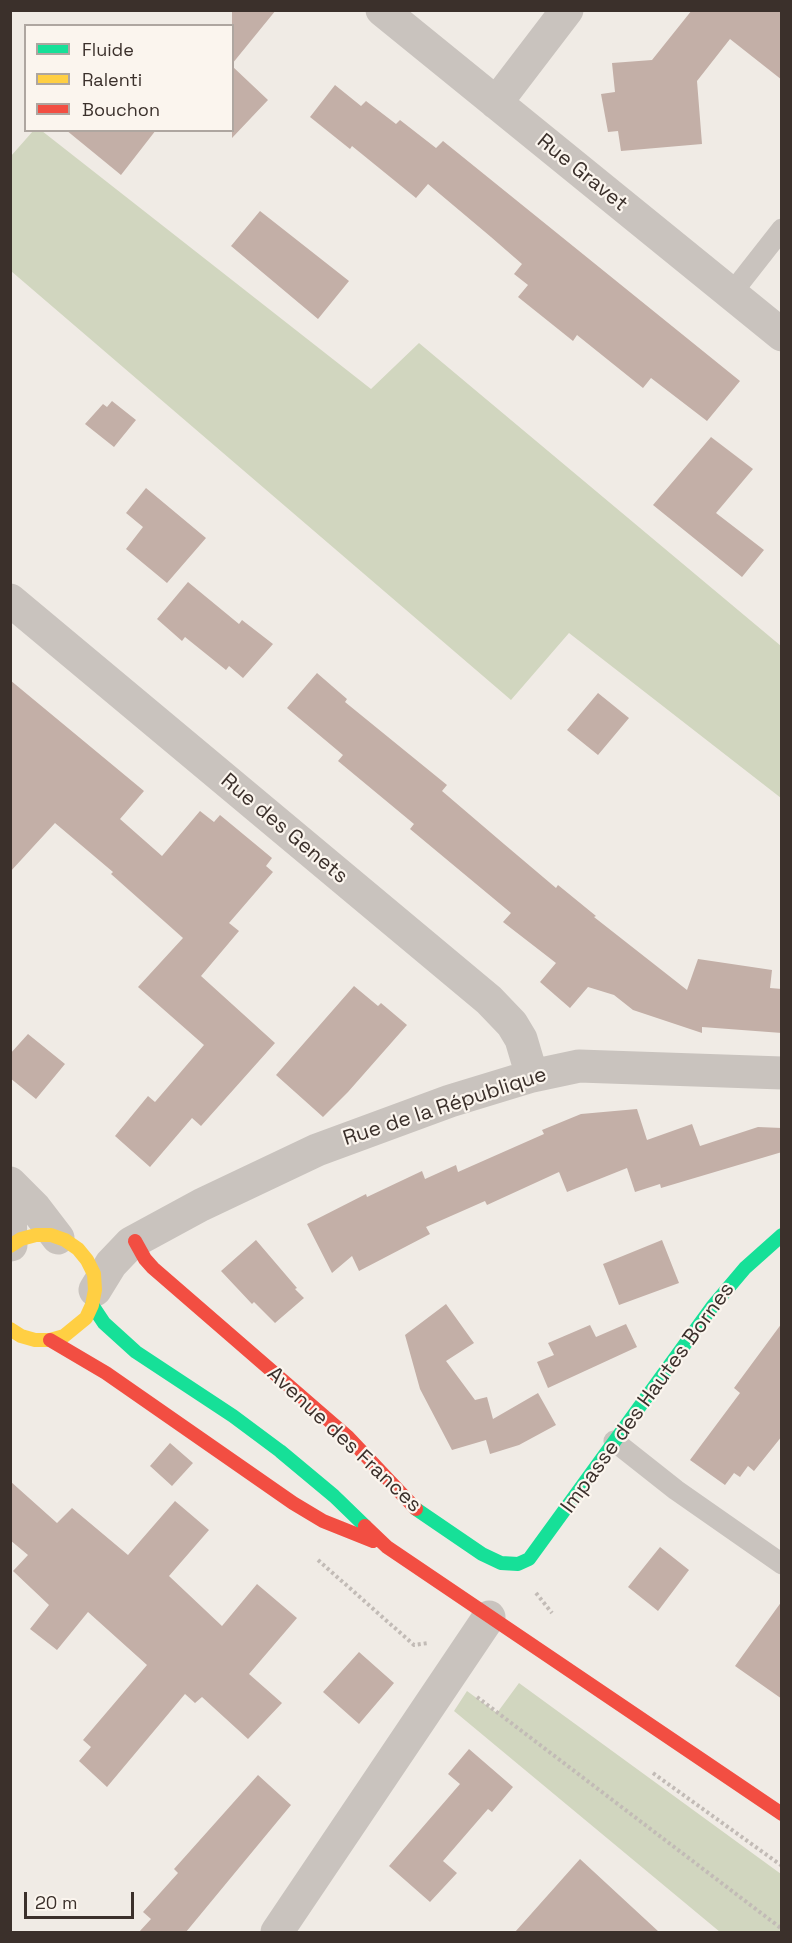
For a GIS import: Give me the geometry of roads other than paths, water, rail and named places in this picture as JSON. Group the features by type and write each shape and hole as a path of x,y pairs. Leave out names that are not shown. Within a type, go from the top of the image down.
{"main road":[{"path":"11,1245 21,1239 36,1235 51,1235 65,1241 87,1260 94,1274 94,1297 86,1318 76,1328 64,1336 26,1338"},
{"name":"Impasse des Hautes Bornes","path":"518,1564 528,1559 537,1550 712,1307 745,1268 782,1235"},
{"name":"Avenue des Frances","path":"133,1242 153,1268 348,1437 411,1506 482,1554 501,1563 518,1564"},
{"path":"94,1297 104,1323 136,1352 280,1450 327,1489 387,1547 782,1814"},
{"path":"26,1338 106,1373 293,1503 323,1521 387,1547"}],"street":[{"name":"Rue Gravet","path":"382,10 782,335"},
{"path":"496,103 567,10"},
{"name":"Rue des Genets","path":"10,600 489,1000 512,1023 521,1039 532,1076"},
{"name":"Rue de la République","path":"94,1297 111,1264 133,1242 201,1205 317,1150 450,1101 532,1076 579,1066 782,1072"},
{"path":"10,1183 65,1241"},
{"path":"10,1202 11,1245"},
{"name":"Rue de la République","path":"65,1241 99,1248 133,1242"},
{"path":"277,1932 489,1617"}],"lane":[{"path":"731,294 782,229"},
{"path":"614,1441 676,1490 782,1564"}]}
